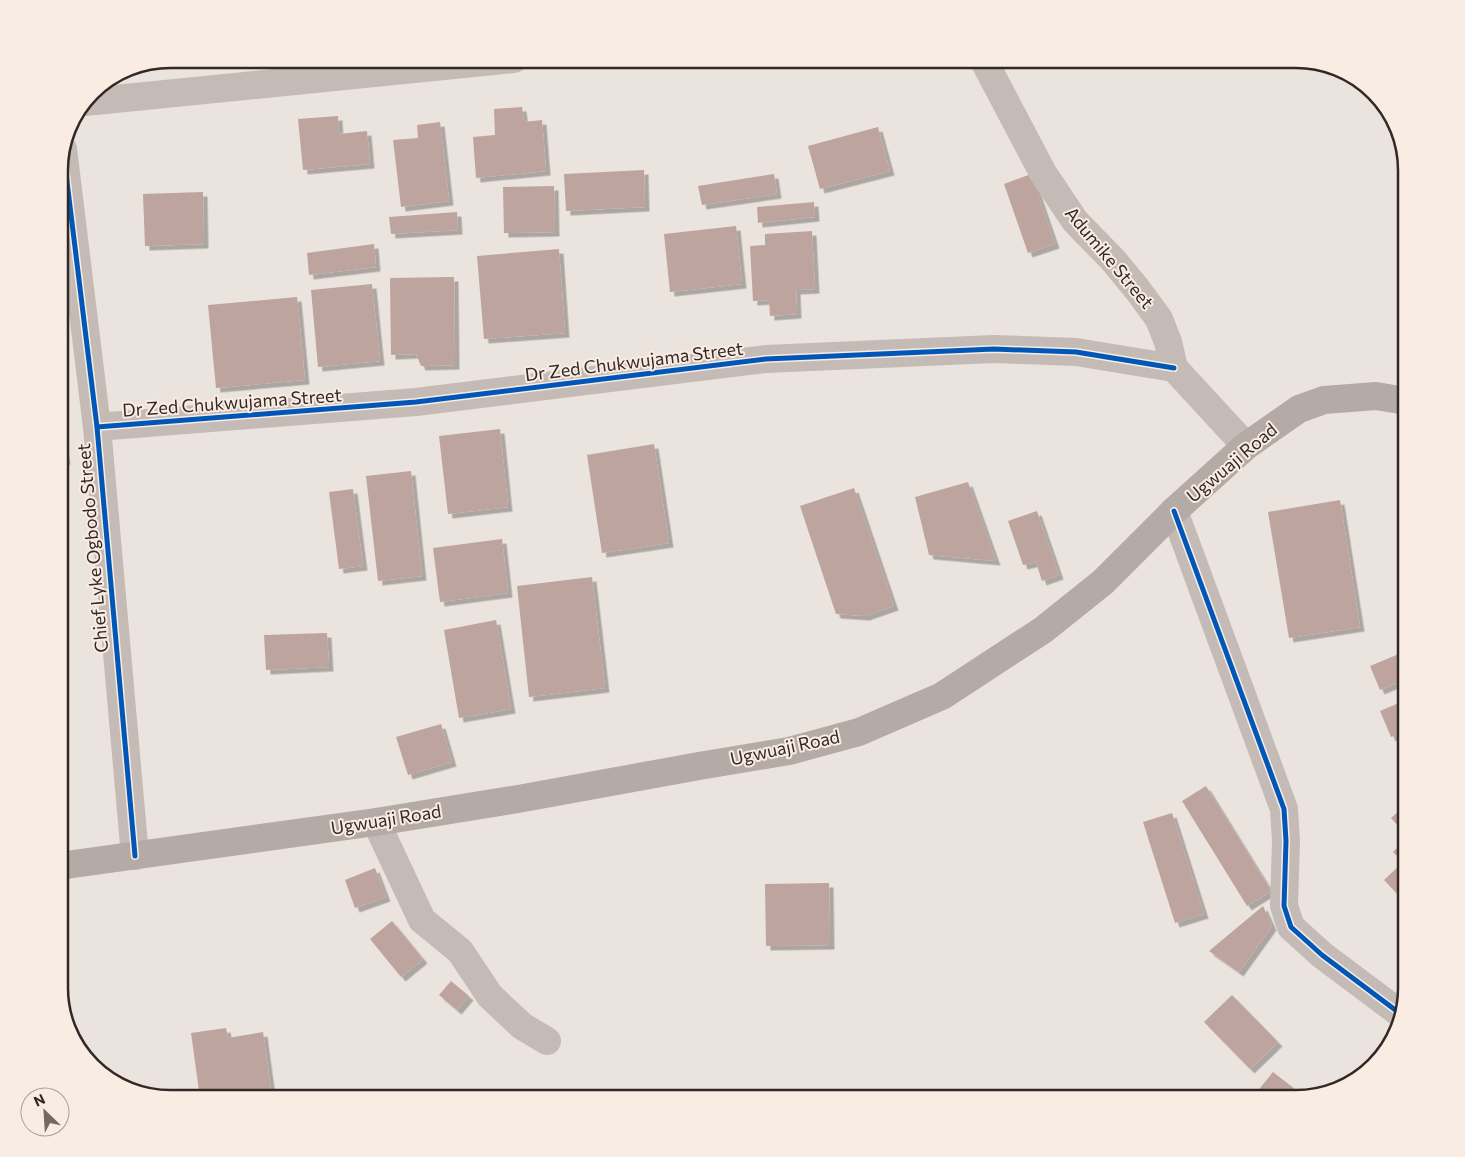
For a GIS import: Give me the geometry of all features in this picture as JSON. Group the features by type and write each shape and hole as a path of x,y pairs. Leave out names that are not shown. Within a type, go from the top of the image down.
{"main road":[{"name":"Ugwuaji Road","path":"68,865 376,822 518,799 788,751 859,732 942,696 1043,630 1104,582 1174,511 1246,446 1299,409 1324,400 1376,396 1398,400"}],"street":[{"path":"94,101 434,67"},
{"name":"Adumike Street","path":"987,67 1043,173 1075,221 1138,289 1159,319 1174,368 1246,446"},
{"name":"Chief Lyke Ogbodo Street","path":"68,197 97,427 135,856"},
{"name":"Dr Zed Chukwujama Street","path":"97,427 416,402 766,359 994,348 1076,352 1174,368"},
{"path":"1174,511 1284,809 1286,841 1284,906 1291,928 1322,955 1395,1010"},
{"path":"376,822 422,920 460,951 490,996 522,1026 547,1041"}],"building":[{"path":"522,107 524,122 542,120 546,171 476,178 473,137 495,135 494,109"},
{"path":"338,116 339,134 367,131 370,164 303,170 298,119"},
{"path":"440,122 449,201 401,207 393,140 418,138 417,125"},
{"path":"878,127 890,171 820,189 808,146"},
{"path":"644,170 645,207 566,211 564,174"},
{"path":"774,174 777,194 702,205 698,186"},
{"path":"1031,174 1055,244 1028,253 1004,184"},
{"path":"554,186 555,232 504,233 503,187"},
{"path":"203,192 204,244 145,246 143,194"},
{"path":"814,202 815,217 758,223 757,207"},
{"path":"457,212 458,230 391,234 389,217"},
{"path":"736,226 742,284 670,292 664,234"},
{"path":"812,231 815,289 796,290 797,314 770,316 769,300 753,301 750,246 765,245 765,234"},
{"path":"374,244 376,267 309,275 307,253"},
{"path":"559,249 565,333 484,339 477,256"},
{"path":"454,277 455,365 421,366 416,354 391,355 390,278"},
{"path":"372,284 380,361 318,367 311,290"},
{"path":"297,297 305,380 216,388 208,305"},
{"path":"500,429 508,507 448,514 439,436"},
{"path":"654,444 669,543 602,553 587,455"},
{"path":"411,471 422,576 378,581 366,476"},
{"path":"968,482 996,561 929,555 915,497"},
{"path":"854,488 894,606 865,616 836,614 800,506"},
{"path":"353,489 363,566 339,569 329,492"},
{"path":"1340,500 1360,627 1289,638 1268,512"},
{"path":"1037,511 1059,575 1042,581 1036,562 1023,565 1008,521"},
{"path":"502,539 508,593 440,602 433,548"},
{"path":"592,577 605,688 529,697 517,586"},
{"path":"496,620 511,709 459,718 444,630"},
{"path":"327,633 329,667 266,670 264,635"},
{"path":"1398,654 1398,682 1380,690 1370,666"},
{"path":"1398,703 1398,734 1391,737 1380,711"},
{"path":"441,724 452,762 408,775 396,737"},
{"path":"1206,786 1271,891 1247,906 1182,801"},
{"path":"1398,812 1398,826 1391,818"},
{"path":"1172,813 1204,914 1175,923 1143,822"},
{"path":"1398,847 1398,857 1393,852"},
{"path":"1398,867 1398,895 1384,880"},
{"path":"375,868 386,897 355,908 345,880"},
{"path":"829,883 830,945 766,946 765,884"},
{"path":"1263,906 1272,926 1239,972 1209,951"},
{"path":"392,921 423,959 401,977 370,939"},
{"path":"451,981 469,996 457,1010 439,995"},
{"path":"1232,995 1278,1042 1250,1069 1204,1022"},
{"path":"226,1028 228,1038 263,1032 271,1090 199,1090 191,1033"},
{"path":"1273,1072 1296,1090 1295,1090 1258,1090"}],"cycle path":[{"path":"68,190 97,427 135,856"},
{"path":"97,427 416,402 766,359 994,349 1076,352 1174,368"},
{"path":"1174,511 1284,809 1286,841 1284,906 1291,927 1322,955 1395,1010"}]}
